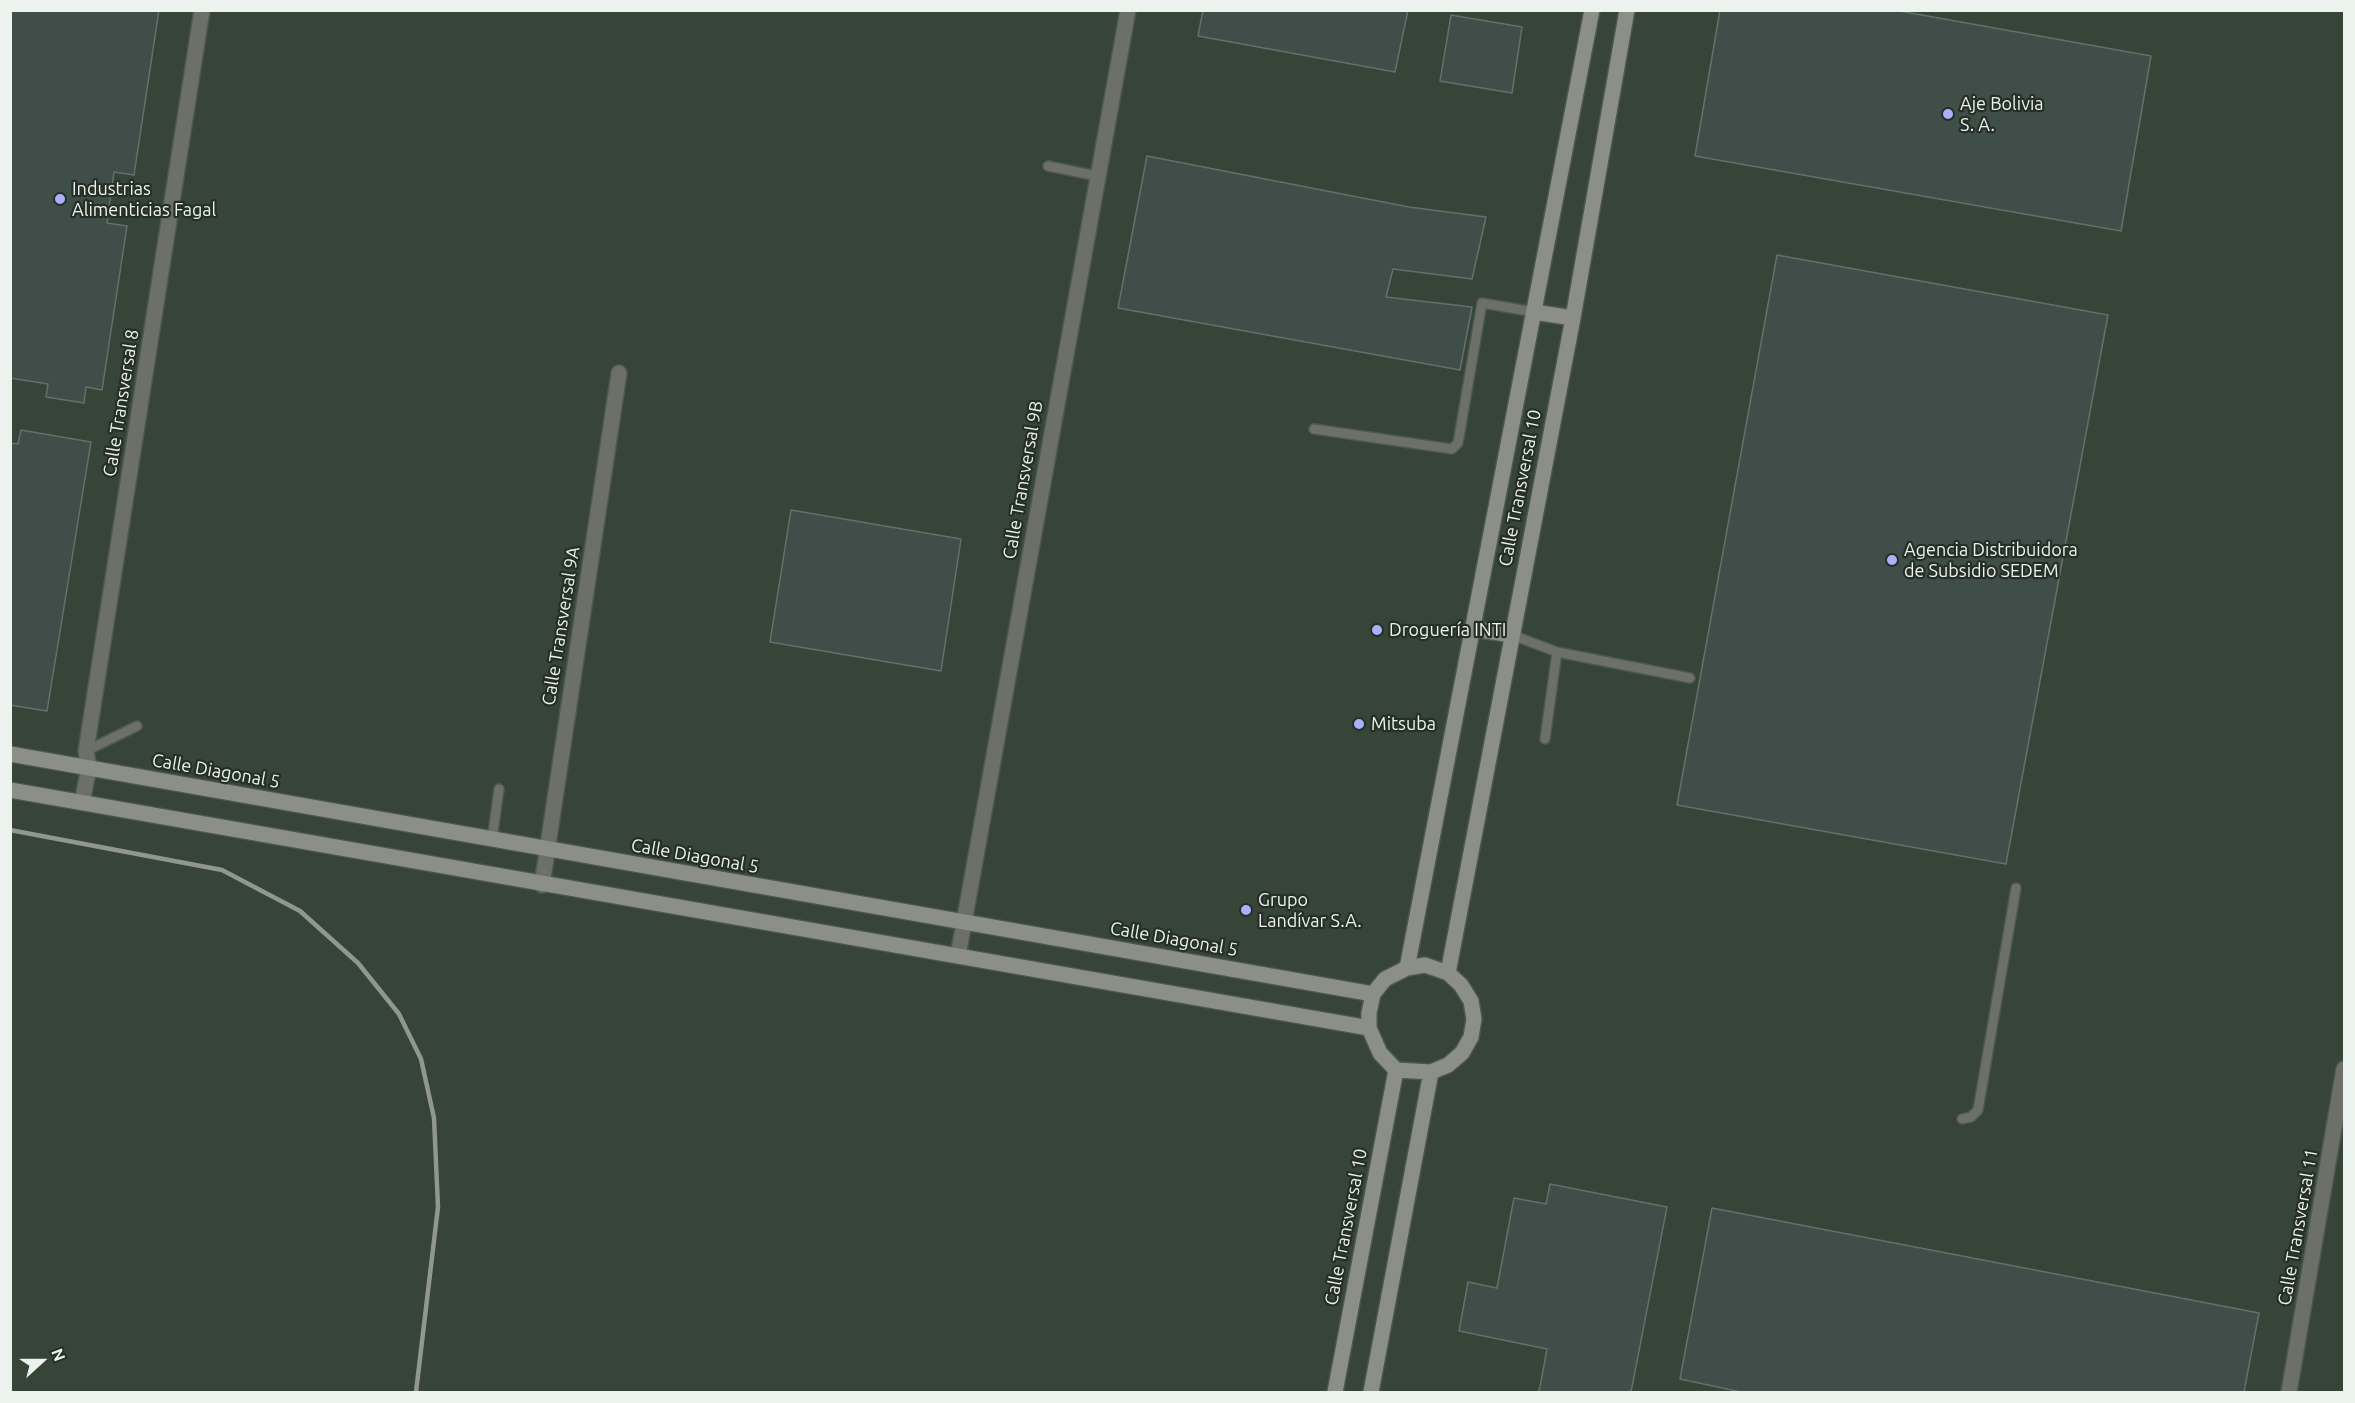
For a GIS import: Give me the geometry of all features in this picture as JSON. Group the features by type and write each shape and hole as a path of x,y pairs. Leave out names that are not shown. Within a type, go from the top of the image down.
{"main road":[{"name":"Calle Transversal 10","path":"1407,968 1592,10"},
{"name":"Calle Transversal 10","path":"1448,973 1573,318 1627,10"},
{"path":"1534,312 1573,318"},
{"path":"1474,629 1512,636"},
{"name":"Calle Diagonal 5","path":"10,754 1373,994"},
{"path":"10,790 542,885 1369,1028"},
{"path":"1425,965 1448,973 1466,993 1474,1019 1471,1037 1462,1053 1448,1065 1431,1072 1396,1070 1380,1053 1369,1028 1373,994 1384,979 1407,968 1425,965"},
{"name":"Calle Transversal 10","path":"1335,1392 1396,1070"},
{"path":"1371,1392 1431,1072"}],"street":[{"name":"Calle Transversal 8","path":"82,802 88,768 86,751 202,10"},
{"name":"Calle Transversal 9B","path":"958,956 1128,10"},
{"name":"Calle Transversal 9A","path":"542,885 619,373"},
{"name":"Calle Transversal 11","path":"2289,1392 2344,1069"}],"lane":[{"path":"1048,166 1097,176"},
{"path":"1314,429 1452,449 1458,443 1482,303 1534,312"},
{"path":"1512,636 1557,652 1690,678"},
{"path":"1545,739 1557,652"},
{"path":"86,751 137,726"},
{"path":"492,840 499,789"},
{"path":"1962,1119 1971,1117 1978,1110 2016,888"}],"shaded area":[{"path":"10,11 2344,11 2344,1392 11,1392"}],"building":[{"name":"Industrias Alimenticias Fagal","path":"10,10 159,10 134,175 114,172 107,223 127,226 102,390 86,387 84,403 46,397 48,384 10,378"},
{"path":"1203,10 1408,10 1395,72 1198,36"},
{"path":"1720,10 1894,10 2151,56 2121,231 1695,156"},
{"path":"1451,15 1522,27 1512,93 1440,81"},
{"path":"1147,156 1409,207 1486,217 1472,279 1393,269 1386,297 1472,307 1460,370 1118,308"},
{"name":"Agencia Distribuidora de Subsidio SEDEM","path":"1777,255 2108,315 2006,864 1677,805"},
{"path":"21,430 91,442 47,711 10,705 10,443 18,444"},
{"path":"791,510 961,539 941,671 770,642"},
{"path":"1550,1184 1667,1207 1631,1392 1539,1392 1547,1349 1459,1331 1468,1282 1497,1288 1514,1198 1546,1204"},
{"path":"1712,1208 2259,1313 2244,1392 1741,1392 1680,1379"}],"railway":[{"path":"10,830 222,870 300,911 358,963 399,1014 421,1059 434,1118 438,1207 416,1392"}],"place":[{"name":"Aje Bolivia S. A.","path":"1948,114"},
{"name":"Industrias Alimenticias Fagal","path":"60,199"},
{"name":"Agencia Distribuidora de Subsidio SEDEM","path":"1892,560"},
{"name":"Droguería INTI","path":"1377,630"},
{"name":"Mitsuba","path":"1359,724"},
{"name":"Grupo Landívar S.A.","path":"1246,910"}]}
